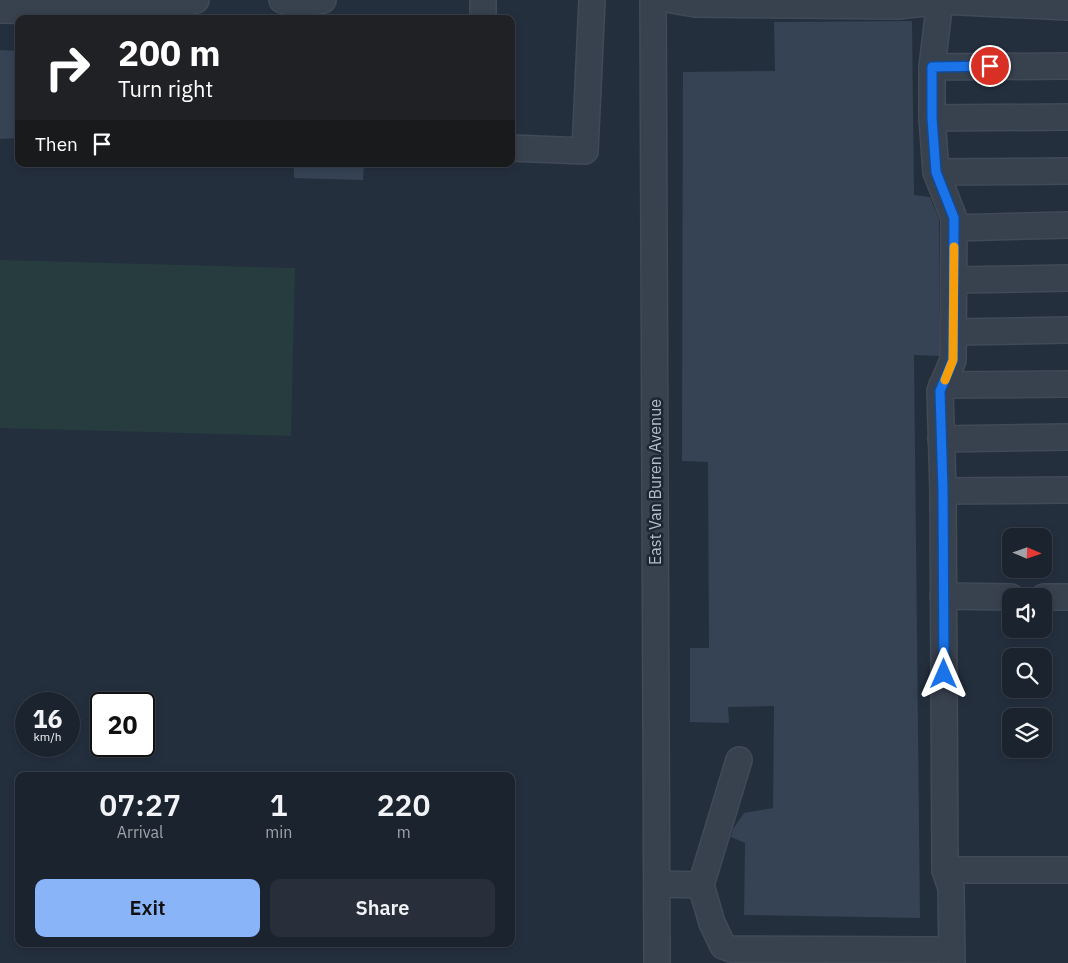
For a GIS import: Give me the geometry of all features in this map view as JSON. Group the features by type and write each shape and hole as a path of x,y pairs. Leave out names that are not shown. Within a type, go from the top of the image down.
{"street":[{"path":"0,10 98,5 147,12 196,0"},
{"path":"282,0 298,5 323,0"},
{"path":"483,0 483,15"},
{"path":"515,148 585,151 592,0"},
{"name":"East Van Buren Avenue","path":"653,0 657,963"},
{"path":"739,760 701,885 722,946 731,949 941,959 944,914 936,887 945,870 943,491 940,391 953,360 954,218 936,172 932,118 932,67 940,0"},
{"path":"687,1 884,3 940,0 1059,4"},
{"path":"932,67 1068,66"},
{"path":"932,118 1068,117"},
{"path":"936,172 1068,171"},
{"path":"954,228 1068,225"},
{"path":"954,280 1068,278"},
{"path":"954,332 1068,330"},
{"path":"942,385 1068,384"},
{"path":"941,439 1068,437"},
{"path":"943,491 1068,490"},
{"path":"943,596 1002,597"},
{"path":"1052,597 1068,597"},
{"path":"945,870 1068,870"},
{"path":"657,884 701,885"}],"green space":[{"path":"0,260 295,268 291,436 0,428"}],"building":[{"path":"912,21 914,195 930,197 939,219 939,356 914,355 920,918 744,915 745,843 731,837 733,829 744,813 773,808 774,706 728,707 729,723 690,722 690,648 709,648 708,462 682,461 683,72 775,71 774,22"},
{"path":"0,50 15,51 15,138 0,139"},
{"path":"294,167 364,167 363,180 294,178"}],"slow traffic":[{"path":"945,380 953,360 954,247"}],"route":[{"path":"944,674 943,491 940,391 953,360 954,218 936,172 932,118 932,67 990,66"}]}
